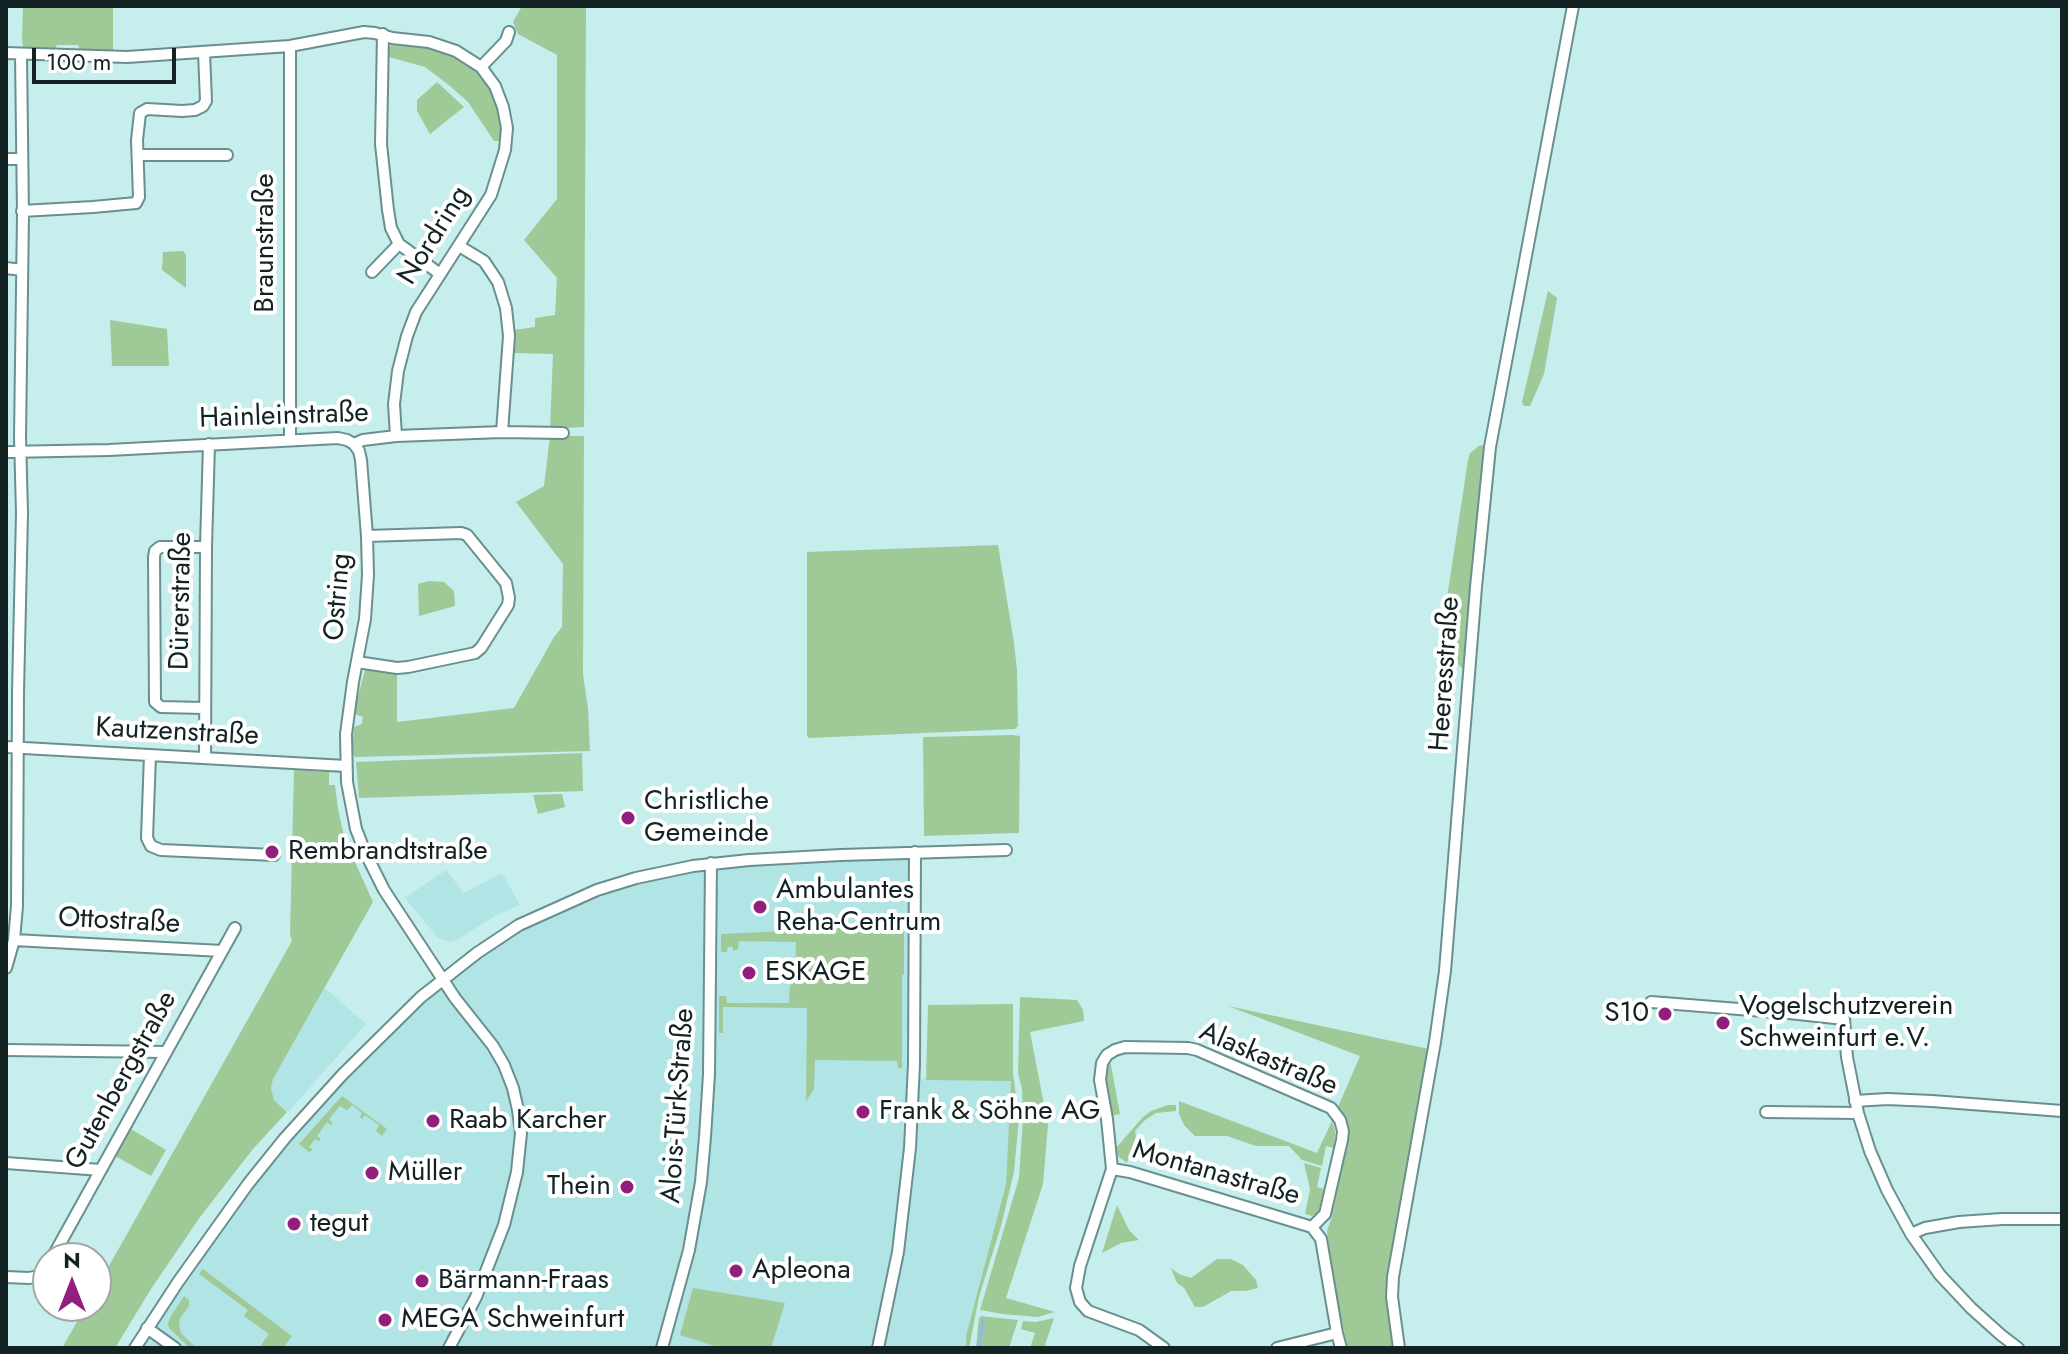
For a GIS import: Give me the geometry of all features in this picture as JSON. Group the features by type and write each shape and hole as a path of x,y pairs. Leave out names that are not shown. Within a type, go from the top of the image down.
{"street":[{"name":"Heeresstraße","path":"1399,1348 1392,1297 1394,1267 1445,971 1490,447 1573,6"},
{"path":"6,53 127,57 290,46 364,32 429,42 456,51 481,67 506,41 509,32"},
{"path":"383,34 381,144 391,228 399,244 440,274"},
{"name":"Braunstraße","path":"290,46 290,440"},
{"path":"22,211 136,203 139,197 137,127 140,113 143,110 195,110 203,106 206,101 204,52"},
{"path":"6,968 14,940 12,876 19,748 21,54"},
{"name":"Nordring","path":"396,436 394,404 399,363 416,312 491,195 505,150 507,128 503,107 495,86 481,67"},
{"path":"138,155 227,155"},
{"path":"6,159 22,159"},
{"path":"372,272 399,244"},
{"path":"459,246 484,261 498,282 506,308 509,336 502,432"},
{"path":"6,268 22,270"},
{"name":"Hainleinstraße","path":"6,452 338,438 354,444 396,436 563,433"},
{"name":"Dürerstraße","path":"205,758 209,444"},
{"name":"Ostring","path":"354,444 361,460 367,536 367,598 347,719 346,766 351,806 363,848 388,897 504,1065 516,1099 521,1133 514,1187 499,1238 476,1297 449,1348"},
{"name":"Ostring","path":"357,662 397,668 475,653 484,644 508,605 509,598 506,583 467,535 367,536"},
{"path":"205,708 161,707 155,702 154,557 160,547 206,547"},
{"path":"6,629 20,629"},
{"name":"Kautzenstraße","path":"6,747 346,766"},
{"path":"150,755 147,838 151,846 161,850 274,855"},
{"path":"135,1348 215,1229 285,1138 343,1074 443,979 519,925 570,901 636,878 711,863 1006,850"},
{"path":"878,1348 898,1252 910,1148 914,1064 915,852"},
{"name":"Alois-Türk-Straße","path":"662,1348 689,1250 701,1182 709,1074 711,863"},
{"name":"Gutenbergstraße","path":"61,1242 235,928"},
{"name":"Ottostraße","path":"14,940 222,951"},
{"path":"1651,1002 1844,1019 1847,1057 1858,1113 1887,1190 1911,1234 1940,1275 1971,1308 2018,1348"},
{"name":"Alaskastraße","path":"1112,1169 1100,1073 1102,1063 1110,1054 1125,1047 1197,1050 1331,1108 1340,1120 1342,1140 1325,1214 1310,1226"},
{"path":"6,1050 165,1052"},
{"path":"1855,1101 1932,1101 2062,1111"},
{"path":"1766,1112 1858,1113"},
{"path":"6,1163 101,1170"},
{"path":"1112,1169 1077,1276 1077,1295 1088,1311 1139,1330 1164,1348"},
{"name":"Montanastraße","path":"1112,1169 1136,1173 1310,1226"},
{"path":"1911,1234 1925,1228 1959,1222 2062,1219"},
{"path":"1310,1226 1321,1239 1341,1348"},
{"path":"6,1277 32,1277"},
{"path":"147,1328 175,1348"},
{"path":"1277,1348 1337,1333"}],"shaded area":[{"path":"915,853 913,1078 1011,1079 1006,1184 966,1336 966,1348 136,1348 249,1184 388,1029 497,939 571,901 693,866"},
{"path":"446,870 464,893 502,873 520,905 496,915 457,940 449,942 438,938 405,898"},
{"path":"325,988 366,1024 288,1112 274,1100 271,1088 273,1079"}],"green space":[{"path":"23,6 113,6 113,50 80,50 78,45 57,45 55,50 27,49 23,47 22,39"},
{"path":"522,6 586,6 584,427 550,429 553,354 512,353 514,330 535,327 535,318 555,315 557,278 524,240 557,199 557,55 518,34 513,22"},
{"path":"394,44 445,52 475,69 491,88 502,123 500,141 494,141 468,102 425,67 389,57 387,48"},
{"path":"437,82 464,107 430,134 417,111 417,100"},
{"path":"183,251 186,255 186,288 162,270 163,252"},
{"path":"1548,291 1557,298 1544,374 1530,406 1524,406 1522,402"},
{"path":"110,320 167,329 169,366 112,366"},
{"path":"550,436 584,436 583,674 590,751 355,757 352,752 354,727 362,724 363,717 355,714 355,707 365,670 397,672 397,722 514,708 562,627 563,564 516,502 544,486"},
{"path":"1480,445 1488,447 1467,673 1453,659 1447,634 1448,591 1468,460 1470,453"},
{"path":"998,545 1017,670 1018,726 1015,729 809,738 807,552"},
{"path":"444,582 454,591 455,606 419,616 418,584"},
{"path":"1020,736 1019,833 924,836 923,737"},
{"path":"582,753 583,791 359,798 356,762"},
{"path":"294,770 329,772 329,785 335,785 345,840 373,902 273,1079 271,1088 274,1100 287,1112 253,1149 200,1217 115,1348 62,1348 77,1322 112,1322 112,1261 292,941"},
{"path":"562,794 565,807 538,814 533,795"},
{"path":"893,914 904,914 902,1068 898,1068 897,1061 815,1060 814,1089 806,1101 807,1008 723,1007 723,1033 719,1033 719,996 726,996 727,1003 789,1003 796,942 739,941 738,949 733,951 733,947 728,947 727,952 721,952 721,934 786,931 787,926 892,924"},
{"path":"1020,997 1077,1000 1083,1010 1084,1021 1030,1032 1048,1125 1043,1184 1006,1298 1055,1312 1038,1317 980,1310 1019,1178 1023,1118 1018,1073"},
{"path":"1013,1004 1013,1073 1019,1118 1014,1172 979,1297 969,1348 966,1348 966,1336 1006,1184 1011,1081 926,1080 928,1005"},
{"path":"1228,1006 1429,1049 1391,1256 1389,1277 1395,1348 1348,1348 1334,1288 1327,1231 1347,1141 1345,1119 1338,1107 1360,1056"},
{"path":"1110,1060 1120,1114 1111,1116 1104,1080 1106,1064"},
{"path":"342,1096 387,1129 382,1136 376,1131 379,1125 365,1115 362,1119 362,1113 352,1105 347,1110 340,1106 329,1119 333,1123 327,1122 317,1136 321,1139 315,1139 309,1147 313,1150 309,1152 299,1144"},
{"path":"1179,1101 1317,1153 1332,1121 1334,1148 1326,1146 1322,1166 1302,1160 1289,1146 1256,1146 1227,1136 1195,1136 1184,1125 1179,1114"},
{"path":"1168,1105 1176,1105 1176,1111 1156,1113 1144,1121 1135,1131 1127,1163 1120,1158 1116,1148 1143,1117"},
{"path":"131,1129 166,1150 151,1176 115,1156"},
{"path":"1304,1163 1321,1168 1317,1187 1324,1189 1318,1213 1312,1216 1305,1214 1310,1189"},
{"path":"1117,1205 1129,1230 1139,1240 1121,1243 1102,1253"},
{"path":"1217,1259 1231,1259 1243,1265 1256,1280 1258,1288 1231,1291 1203,1307 1195,1307 1184,1288 1177,1283 1171,1268 1191,1278"},
{"path":"203,1269 292,1336 283,1348 259,1348 269,1334 244,1316 248,1310 199,1274"},
{"path":"693,1288 785,1303 771,1348 721,1348 680,1335"},
{"path":"184,1296 189,1300 189,1306 180,1318 179,1326 181,1333 196,1348 190,1348 169,1328 171,1316"},
{"path":"981,1316 1018,1320 1009,1348 976,1348"},
{"path":"1054,1318 1044,1348 1030,1348 1035,1333 1021,1329 1023,1321"}],"waterway":[{"path":"979,1348 983,1320"}],"place":[{"name":"Christliche Gemeinde","path":"628,818"},
{"name":"Rembrandtstraße","path":"272,852"},
{"name":"Ambulantes Reha-Centrum","path":"760,907"},
{"name":"ESKAGE","path":"749,973"},
{"name":"S10","path":"1665,1014"},
{"name":"Vogelschutzverein Schweinfurt e.V.","path":"1723,1023"},
{"name":"Frank & Söhne AG","path":"863,1112"},
{"name":"Raab Karcher","path":"433,1121"},
{"name":"Müller","path":"372,1173"},
{"name":"Thein","path":"627,1187"},
{"name":"tegut","path":"294,1224"},
{"name":"Apleona","path":"736,1271"},
{"name":"Bärmann-Fraas","path":"422,1281"},
{"name":"MEGA Schweinfurt","path":"385,1320"}]}
